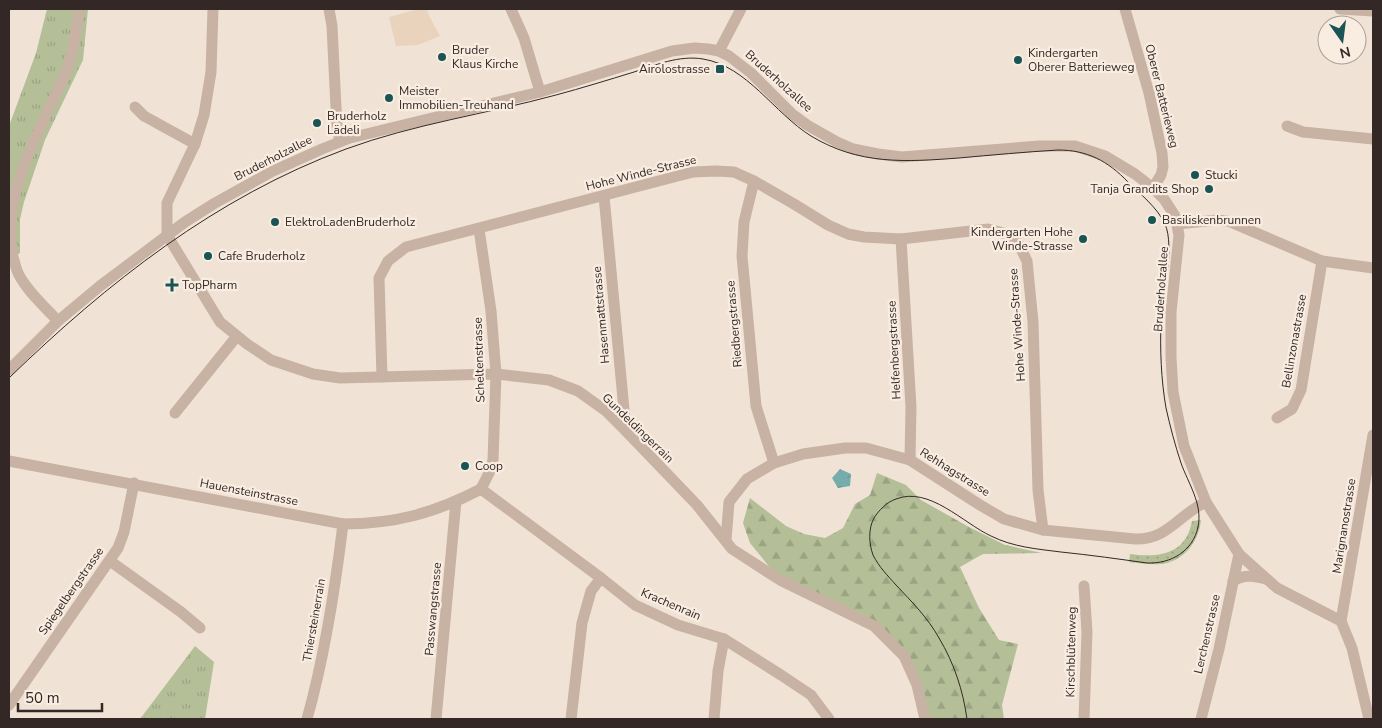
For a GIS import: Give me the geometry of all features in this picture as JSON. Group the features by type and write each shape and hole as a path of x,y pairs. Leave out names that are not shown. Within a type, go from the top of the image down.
{"street":[{"path":"58,321 18,274 9,244 9,220 12,193 20,169 66,70 75,40 79,9"},
{"path":"167,235 167,203 195,144 204,115 211,72 213,9"},
{"path":"329,9 332,26 336,128 340,141"},
{"path":"511,9 524,38 540,92"},
{"path":"719,51 741,9"},
{"name":"Oberer Batterieweg","path":"1125,9 1149,93 1162,153 1163,167 1153,188"},
{"path":"1340,9 1373,11"},
{"name":"Bruderholzallee","path":"9,370 58,321 167,235 215,203 273,171 340,141 540,92 672,51 695,48 719,51 729,56 751,73 792,114 807,125 853,149 902,156 1039,146 1075,146 1105,156 1153,188 1168,204 1177,224 1179,235 1171,312 1170,357 1173,392 1184,446 1206,502 1239,554 1277,588 1341,621"},
{"path":"135,107 144,116 195,144"},
{"path":"1287,126 1303,132 1373,139"},
{"name":"Hohe Winde-Strasse","path":"382,377 379,278 388,260 406,247 693,172 716,170 734,172 754,181 828,225 848,234 901,239 988,229 1004,233 1018,243 1027,261 1034,322 1038,490 1043,530"},
{"name":"Riedbergstrasse","path":"754,181 744,222 742,256 756,406 774,463"},
{"name":"Hasenmattstrasse","path":"604,196 626,431"},
{"path":"1177,224 1217,220 1228,221 1322,261 1373,268"},
{"name":"Scheltenstrasse","path":"479,229 491,311 496,374 492,460 490,471 481,489"},
{"name":"Gundeldingerrain","path":"167,235 220,322 246,344 271,360 313,374 340,378 496,374 549,380 578,391 606,411 626,431 697,505 732,549 780,580 874,626 904,656 917,685 925,719"},
{"name":"Helfenbergstrasse","path":"901,239 911,407 910,460"},
{"name":"Bellinzonastrasse","path":"1278,418 1292,409 1300,390 1322,261"},
{"path":"175,413 237,336"},
{"name":"Marignanostrasse","path":"1341,621 1373,435"},
{"name":"Rehhagstrasse","path":"726,540 729,502 746,480 774,463 803,454 845,448 866,448 910,460 1004,519 1043,530 1135,539 1149,538 1162,534 1193,508 1206,502"},
{"name":"Hauensteinstrasse","path":"9,460 343,524 364,524 408,518 456,502 481,489"},
{"name":"Spiegelbergstrasse","path":"9,705 118,548 124,532 134,483"},
{"name":"Krachenrain","path":"481,489 635,606 678,625 724,639 811,695 829,719"},
{"name":"Passwangstrasse","path":"436,719 456,502"},
{"name":"Thiersteinerrain","path":"306,719 316,687 327,633 343,524"},
{"name":"Lerchenstrasse","path":"1201,719 1219,649 1239,554"},
{"path":"110,561 200,628"},
{"path":"1233,581 1242,576 1268,579"},
{"path":"571,719 582,624 591,591 600,578"},
{"name":"Kirschblütenweg","path":"1084,586 1087,641 1084,719"},
{"path":"1341,621 1352,648 1369,719"},
{"path":"714,719 724,639"}],"green space":[{"path":"47,9 88,9 83,60 45,140 24,202 20,219 20,253 9,260 9,126 36,53"},
{"path":"877,473 906,485 921,500 1005,545 1042,553 983,554 960,567 979,608 999,640 1018,644 1002,705 1004,719 925,719 904,656 874,626 780,580 750,543 743,523 750,498 786,526 804,534 825,538 843,528 855,504 870,495"},
{"path":"1201,520 1197,536 1183,555 1169,562 1157,564 1129,562 1130,554 1151,555 1169,552 1184,541 1192,521"},
{"path":"195,646 214,662 205,719 140,719"}],"shaded area":[{"path":"419,9 427,9 440,36 418,45 396,46 389,17"}],"water":[{"path":"840,469 851,474 850,486 838,488 832,478"}],"tram line":[{"path":"9,378 46,343 124,276 208,218 252,192 298,169 372,140 530,102 685,58 703,59 719,63 747,80 811,136 829,145 865,157 920,160 1058,150 1088,155 1113,168 1153,206 1162,218 1168,234 1168,271 1161,321 1163,386 1166,408 1181,463 1197,502 1198,527 1191,543 1180,554 1164,561 1147,563 1034,549 1016,545 991,536 945,508 921,497 908,496 889,502 878,512 871,527 870,541 873,555 884,571 935,631 957,677 967,719"}],"place":[{"name":"Bruder Klaus Kirche","path":"442,57"},
{"name":"Kindergarten Oberer Batterieweg","path":"1018,60"},
{"name":"Airolostrasse","path":"720,69"},
{"name":"Meister Immobilien-Treuhand","path":"389,98"},
{"name":"Bruderholz Lädeli","path":"317,123"},
{"name":"Stucki","path":"1195,175"},
{"name":"Tanja Grandits Shop","path":"1209,189"},
{"name":"Basiliskenbrunnen","path":"1152,220"},
{"name":"ElektroLadenBruderholz","path":"275,222"},
{"name":"Kindergarten Hohe Winde-Strasse","path":"1083,239"},
{"name":"Cafe Bruderholz","path":"208,256"},
{"name":"TopPharm","path":"172,285"},
{"name":"Coop","path":"465,466"}]}
